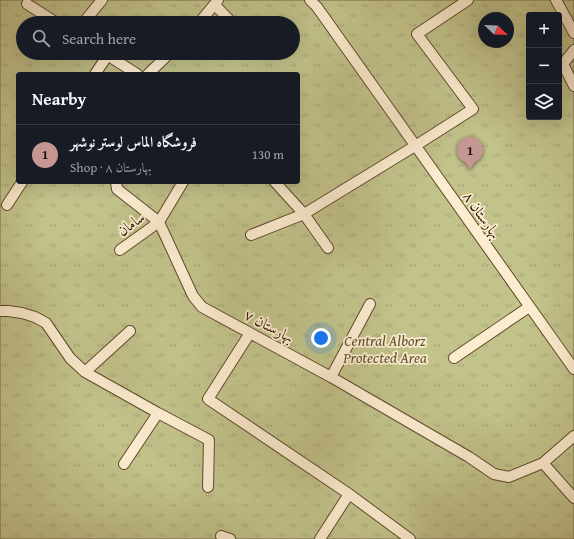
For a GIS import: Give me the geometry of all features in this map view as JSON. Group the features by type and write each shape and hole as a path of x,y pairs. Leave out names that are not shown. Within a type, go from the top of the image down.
{"street":[{"path":"89,16 102,0"},
{"name":"بهارستان ۸","path":"310,0 317,7 574,370"},
{"path":"251,235 304,214 473,109 417,34 468,0"},
{"path":"556,0 574,33"},
{"path":"205,16 216,2 227,16"},
{"path":"27,4 46,16"},
{"path":"574,50 563,64 574,86"},
{"path":"96,72 103,60"},
{"path":"115,60 134,72"},
{"path":"150,72 163,60"},
{"path":"7,205 21,184"},
{"name":"بهارستان ۷","path":"116,184 117,189 159,222 193,296 202,307 331,377 469,457 494,474 509,477 543,463 574,436"},
{"path":"159,222 182,184"},
{"path":"277,184 304,214 328,248"},
{"name":"سامان","path":"120,250 159,222"},
{"path":"331,377 370,304"},
{"path":"454,358 529,307"},
{"path":"0,311 22,313 35,317 46,323 70,358 85,372 209,440 208,487"},
{"path":"85,372 130,331"},
{"path":"250,333 208,399 349,494 410,539"},
{"path":"124,464 158,413"},
{"path":"543,463 574,498"},
{"path":"320,539 349,494"}],"green space":[{"name":"Central Alborz Protected Area","path":"0,0 574,0 574,539 0,539"}],"place":[{"name":"فروشگاه الماس لوستر نوشهر","path":"470,170"}]}
